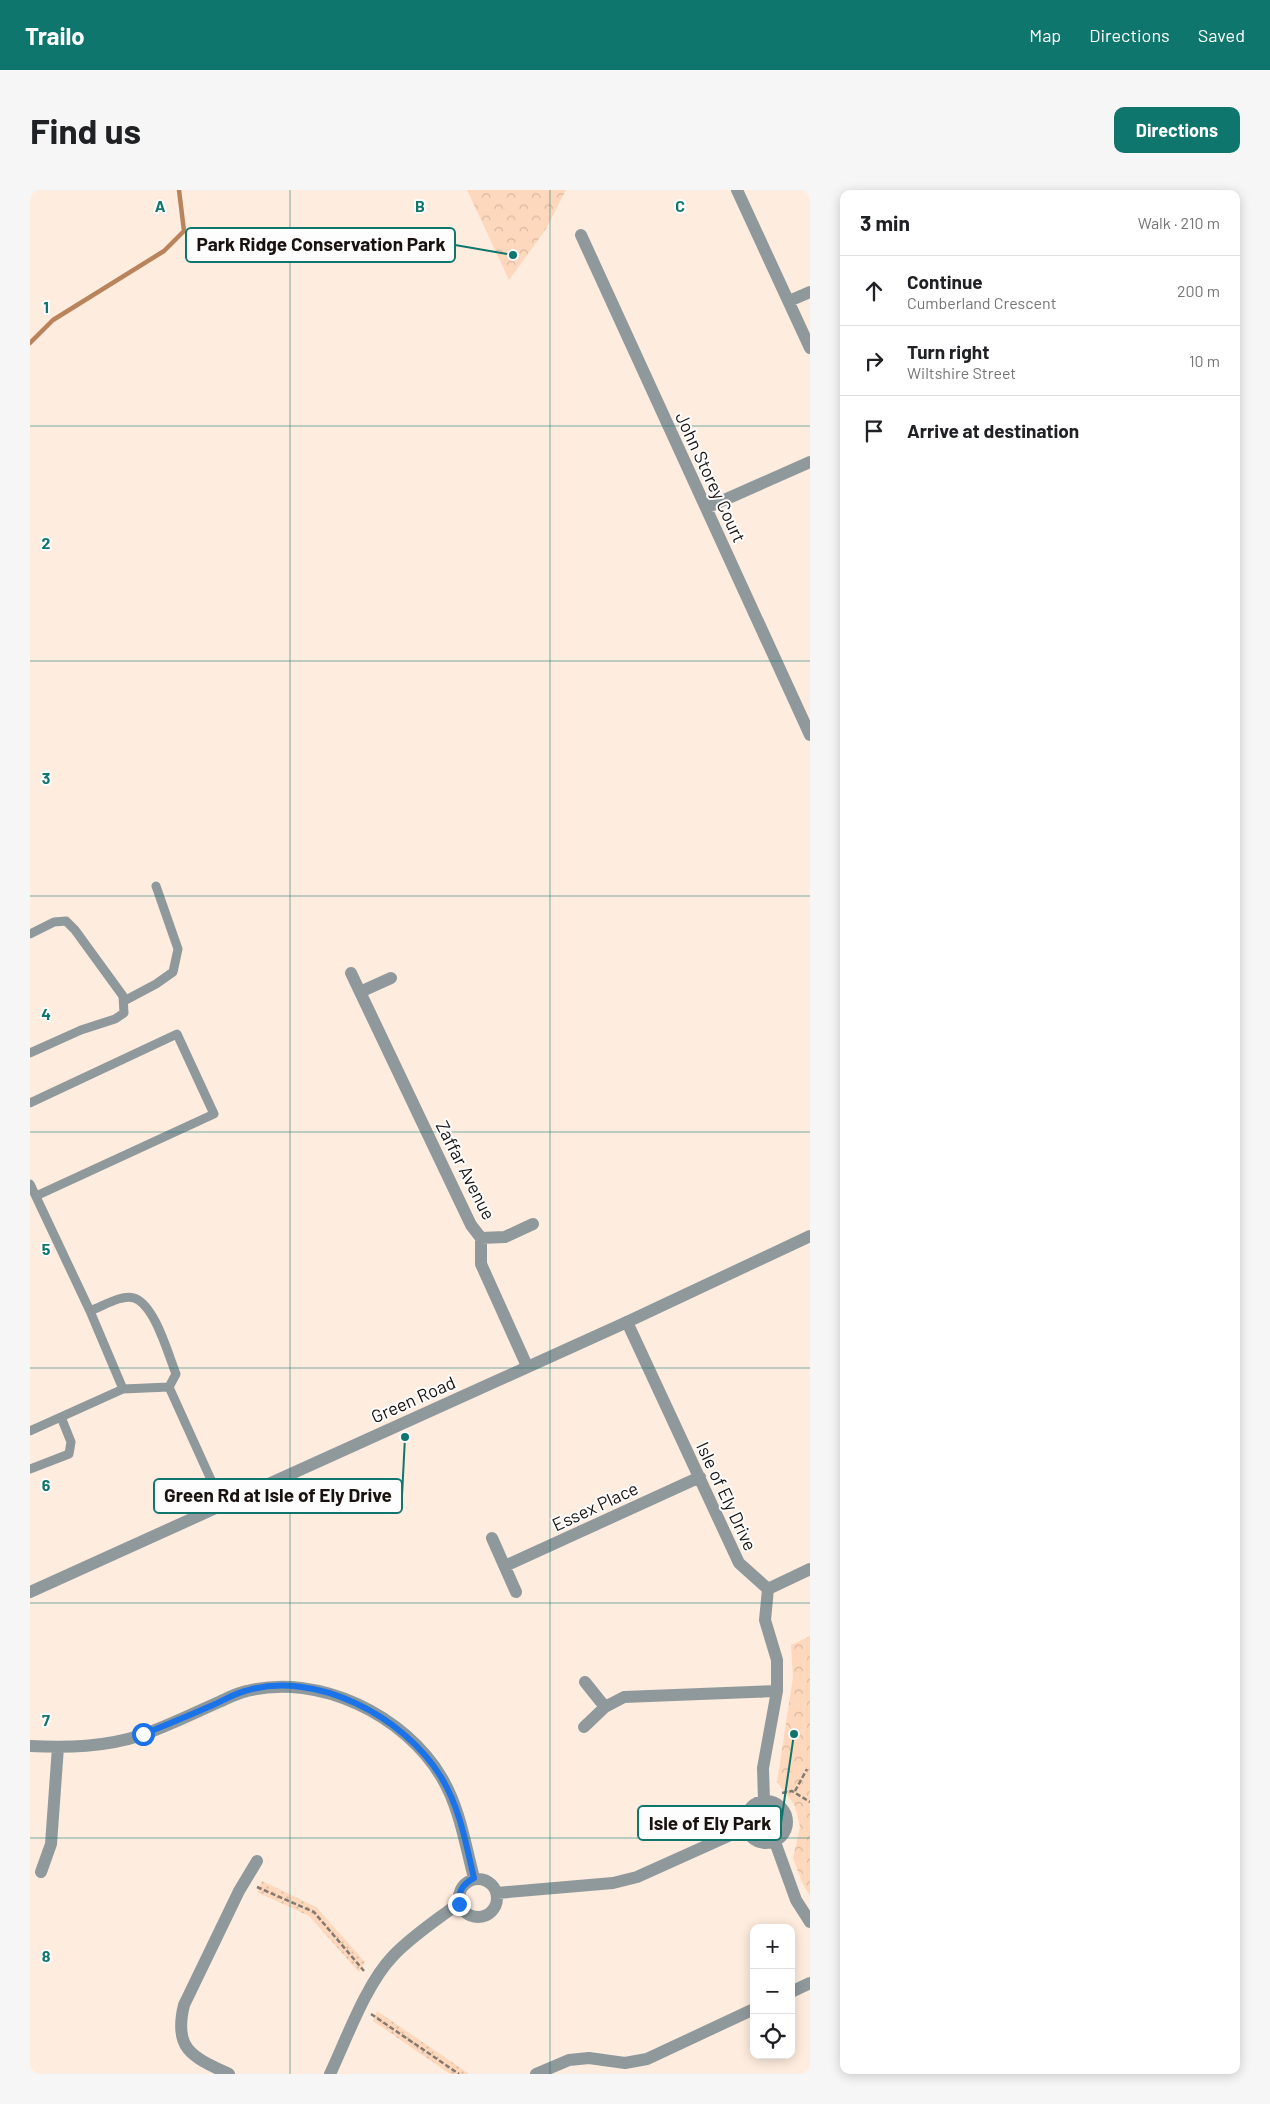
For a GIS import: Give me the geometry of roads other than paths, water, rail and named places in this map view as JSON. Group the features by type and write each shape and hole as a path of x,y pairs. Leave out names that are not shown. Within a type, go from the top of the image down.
{"street":[{"path":"737,190 810,348"},
{"name":"John Storey Court","path":"581,235 810,735"},
{"path":"789,301 810,292"},
{"path":"706,508 810,462"},
{"name":"Zaffar Avenue","path":"351,973 471,1226 481,1238 481,1264 528,1366"},
{"path":"360,992 391,978"},
{"path":"481,1238 505,1237 534,1224"},
{"name":"Green Road","path":"30,1592 627,1322 810,1236"},
{"name":"Isle of Ely Drive","path":"627,1322 739,1563 768,1589"},
{"name":"Essex Place","path":"504,1566 700,1477"},
{"path":"492,1538 516,1592"},
{"path":"764,1801 763,1768 777,1691 777,1660 765,1620 768,1589 810,1569"},
{"path":"585,1682 605,1707"},
{"path":"30,1746 58,1747 115,1743 246,1691 278,1686 309,1688 338,1696 366,1708 396,1727 420,1750 441,1777 456,1807 474,1878"},
{"path":"584,1727 605,1707 624,1697 777,1691"},
{"path":"41,1872 51,1844 58,1747"},
{"path":"764,1801 777,1804 787,1816 786,1831 774,1842 757,1841 750,1836 746,1828 745,1819 749,1810 755,1804 764,1801"},
{"path":"497,1893 621,1881 638,1877 746,1828"},
{"path":"774,1842 796,1900 810,1922"},
{"path":"229,2074 197,2059 182,2042 180,2022 184,2006 244,1882 257,1861"},
{"path":"474,1878 488,1881 494,1886 497,1893 498,1900 495,1907 484,1916 476,1917 469,1915 459,1904 461,1888 474,1878"},
{"path":"330,2074 376,1980 392,1958 408,1941 459,1904"},
{"path":"795,1990 810,1983"},
{"path":"536,2074 569,2060 589,2058 624,2063 647,2059 750,2011"}],"lane":[{"path":"124,1002 173,972 178,949 156,886"},
{"path":"30,934 54,922 66,921 75,930 123,996 124,1002 124,1012 115,1019 81,1030 30,1053"},
{"path":"30,1103 177,1034 214,1114 36,1196"},
{"path":"30,1184 90,1311 123,1389"},
{"path":"90,1311 123,1298 134,1298 151,1312 176,1374 169,1388"},
{"path":"30,1431 123,1389 169,1388"},
{"path":"169,1388 222,1504"},
{"path":"30,1469 69,1454 71,1442 61,1416"}],"waterway":[{"path":"30,343 53,320 164,251 184,231 179,190"}],"place":[{"name":"Park Ridge Conservation Park","path":"513,255"},
{"name":"Green Rd at Isle of Ely Drive","path":"405,1437"},
{"name":"Isle of Ely Park","path":"794,1734"}]}
